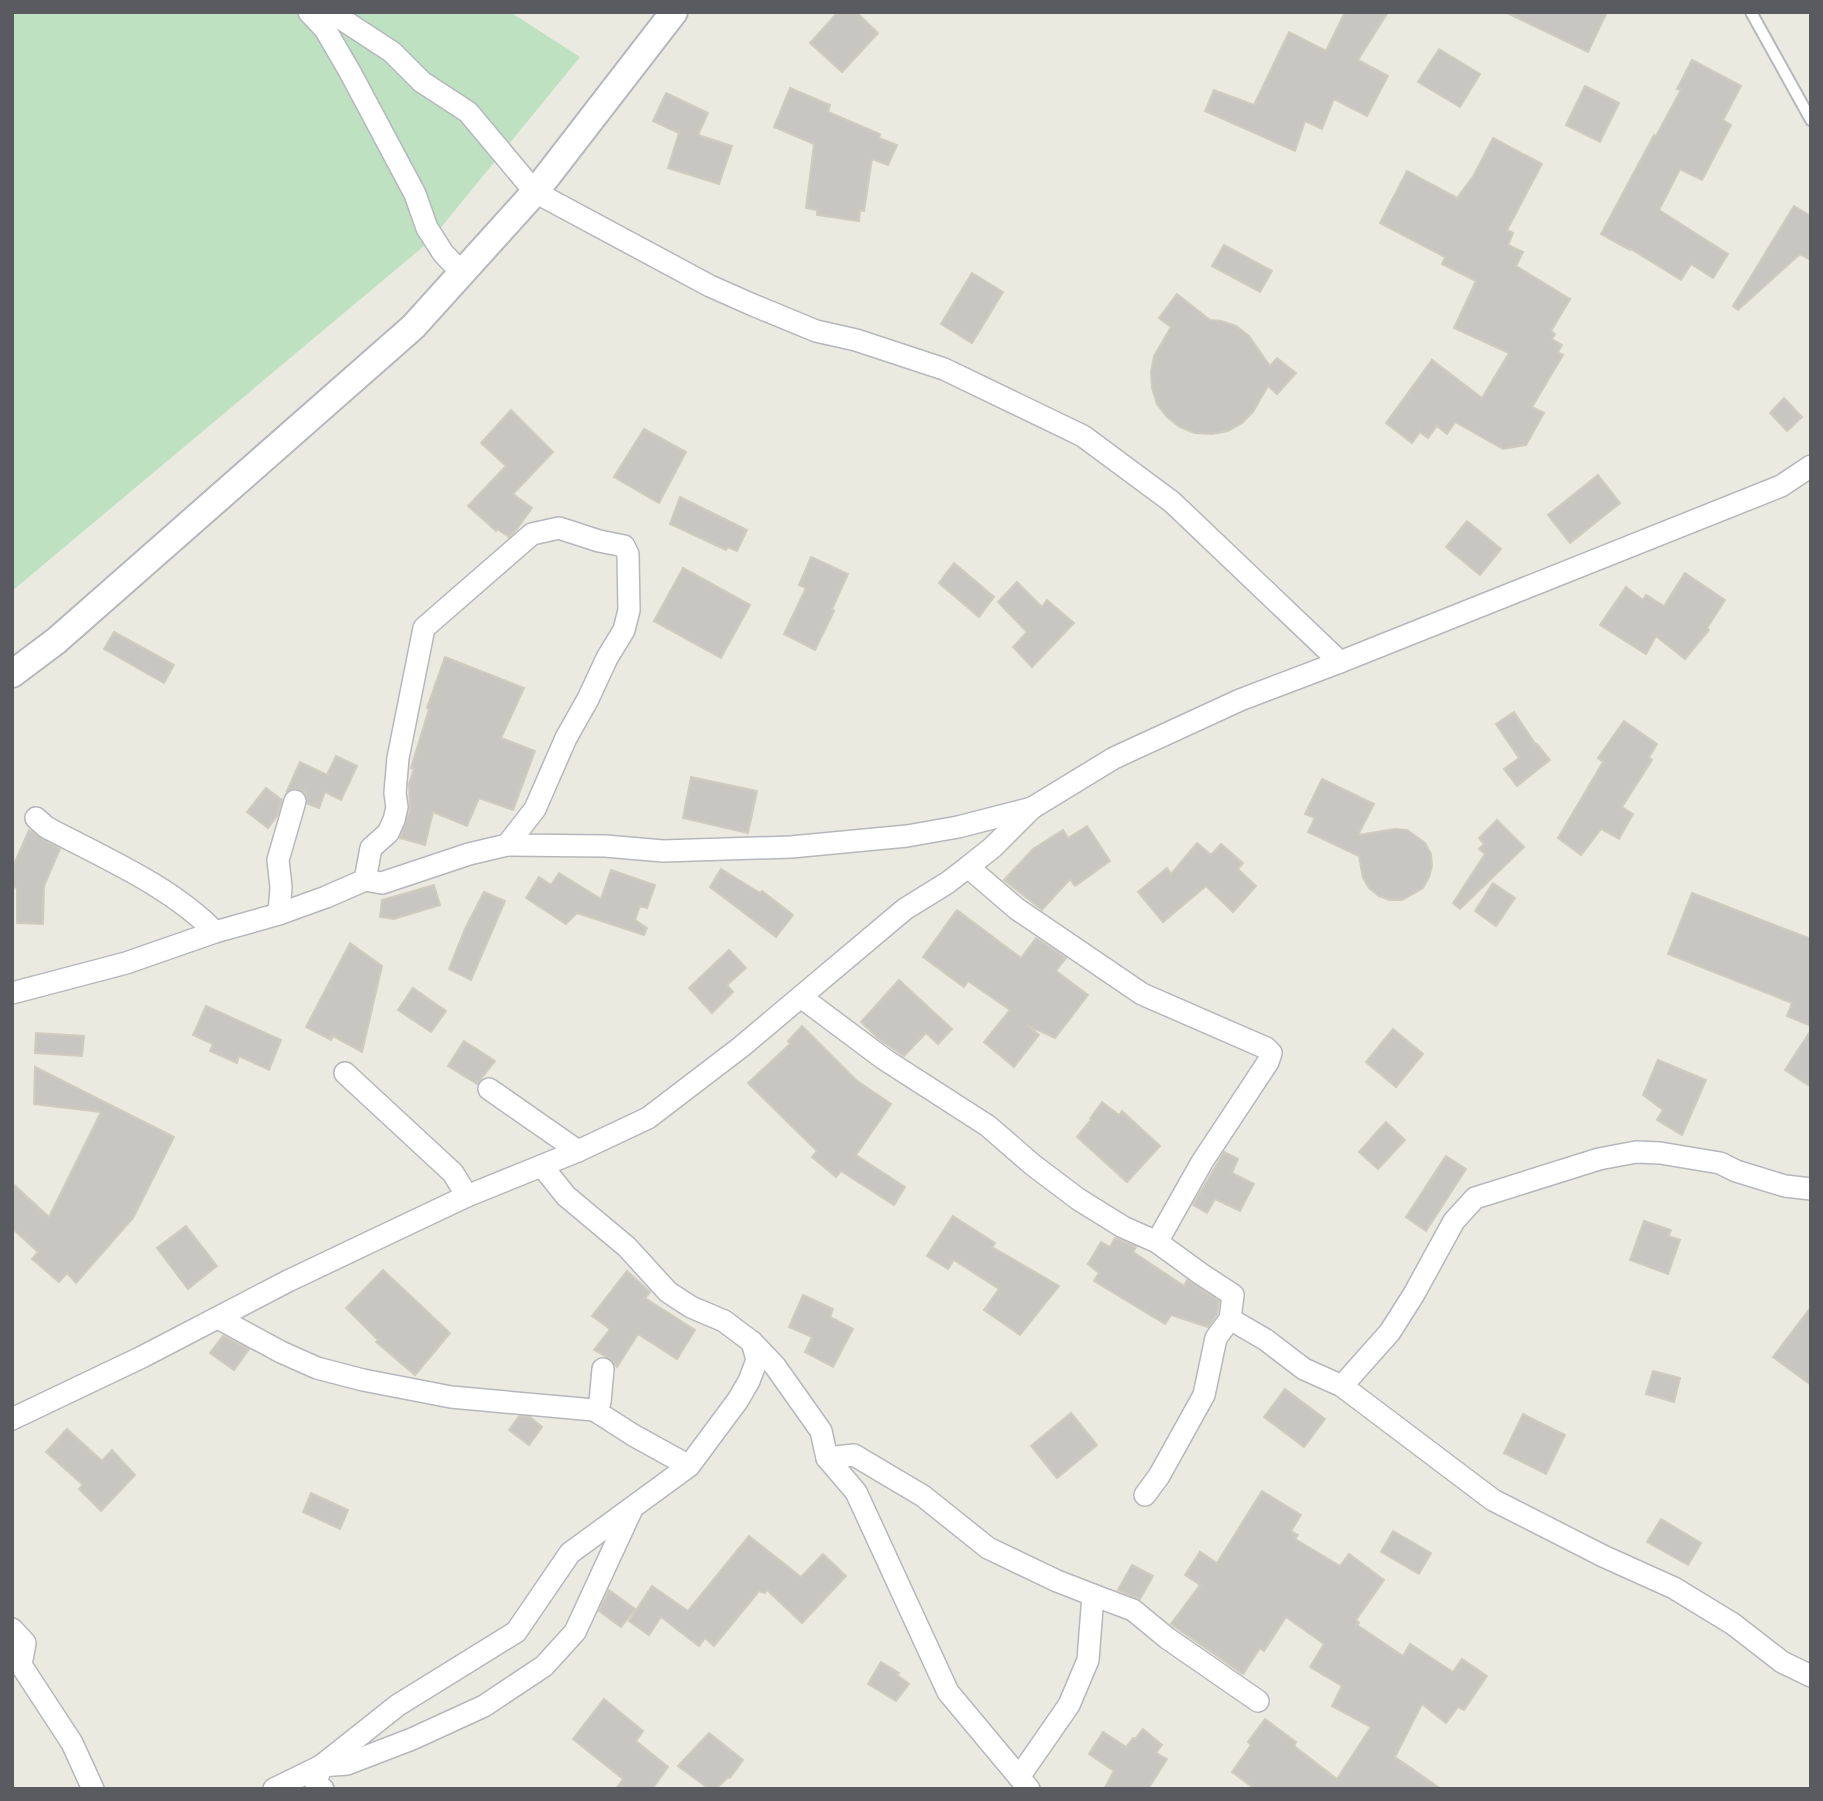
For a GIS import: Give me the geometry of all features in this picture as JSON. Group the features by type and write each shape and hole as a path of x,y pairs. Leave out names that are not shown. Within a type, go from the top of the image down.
{"street":[{"path":"309,12 325,29 350,72 415,194 427,228 443,253 462,273"},
{"path":"327,12 392,52 422,82 468,112 535,192 753,306 816,331 856,340 944,369 1083,436 1172,502 1340,662"},
{"path":"12,674 56,641 413,327 535,192 674,12"},
{"path":"12,1419 218,1318 288,1280 467,1196 542,1167 648,1118 701,1079 905,909 968,867 1032,808 1114,758 1240,700 1781,486 1811,466"},
{"path":"365,880 371,848 388,833 394,820 398,758 424,642 424,628 532,534 559,528 624,546 628,554 629,610 624,630 607,657 566,738 535,810 507,845"},
{"path":"279,914 281,887 278,860 295,801"},
{"path":"12,993 126,963 215,932 279,914 365,880 382,883 458,857 507,845 605,846 663,851 791,847 857,842 958,827 1032,808"},
{"path":"36,818 46,827 174,898 196,913 215,932"},
{"path":"968,867 1017,909 1142,994 1266,1048 1271,1053 1268,1062 1195,1173 1157,1242"},
{"path":"801,997 884,1059 988,1126 1032,1165 1078,1199 1123,1227 1157,1242 1200,1275 1233,1295 1230,1319 1216,1338 1204,1395 1159,1476 1145,1495"},
{"path":"345,1073 453,1173 467,1196"},
{"path":"489,1089 578,1151"},
{"path":"1342,1387 1390,1332 1454,1221 1475,1198 1599,1159 1636,1152 1660,1153 1720,1163 1736,1171 1785,1186 1811,1189"},
{"path":"542,1167 566,1196 627,1247 668,1293 691,1307 724,1321 752,1342 775,1366 821,1431 827,1458 856,1492 948,1692 1024,1783 1069,1705 1088,1660 1093,1595"},
{"path":"218,1318 317,1368 363,1380 451,1397 594,1410 689,1466"},
{"path":"1230,1319 1266,1340 1304,1369 1342,1387 1493,1500 1603,1556 1674,1588 1733,1623 1782,1662 1811,1676"},
{"path":"274,1789 321,1766 398,1705 516,1632 570,1553 689,1466 749,1381 757,1360 752,1342"},
{"path":"594,1410 600,1402 603,1369"},
{"path":"827,1458 854,1455 923,1496 988,1548 1057,1581 1133,1610 1167,1638 1258,1701"},
{"path":"321,1766 347,1764 424,1734 484,1706 544,1665 575,1632 631,1510"},
{"path":"12,1629 25,1643 21,1665 72,1743 93,1789"},
{"path":"321,1766 316,1784 323,1789"}],"lane":[{"path":"1751,12 1811,120"}],"green space":[{"path":"12,12 510,12 580,57 430,241 12,591"}],"building":[{"path":"838,12 856,12 878,33 842,72 810,43"},
{"path":"1345,12 1388,12 1358,60 1388,76 1367,116 1334,99 1322,129 1305,121 1295,151 1205,111 1214,90 1254,105 1289,32 1326,51"},
{"path":"1505,12 1607,12 1588,52"},
{"path":"1439,49 1480,74 1460,107 1418,82"},
{"path":"1692,60 1741,86 1723,120 1731,125 1702,180 1680,169 1659,210 1728,254 1713,278 1691,264 1681,280 1601,234 1681,90 1677,89"},
{"path":"1585,86 1619,103 1600,142 1566,125"},
{"path":"790,88 830,105 828,112 880,134 879,138 897,145 888,165 872,159 864,211 860,210 859,221 817,215 817,210 806,208 814,144 774,127"},
{"path":"666,93 708,113 698,135 732,146 719,184 668,168 679,133 653,121"},
{"path":"1493,138 1542,164 1507,230 1513,233 1508,245 1523,252 1516,266 1570,299 1551,331 1555,334 1552,339 1562,345 1558,352 1563,355 1532,407 1544,413 1526,445 1503,449 1455,422 1447,434 1437,426 1428,438 1420,432 1412,443 1386,423 1432,360 1482,398 1509,353 1454,328 1476,281 1442,264 1445,257 1380,223 1407,171 1457,198 1474,175"},
{"path":"1794,206 1811,216 1811,260 1800,254 1738,310 1733,306"},
{"path":"1224,245 1272,271 1260,292 1212,266"},
{"path":"972,273 1003,292 972,343 941,324"},
{"path":"1177,294 1210,320 1236,326 1249,336 1270,366 1277,358 1296,373 1277,394 1268,386 1253,412 1242,423 1228,431 1195,433 1180,427 1167,417 1157,404 1151,372 1154,356 1171,327 1159,318"},
{"path":"1784,398 1802,417 1787,431 1770,413"},
{"path":"511,410 553,452 513,494 532,508 509,537 497,529 496,531 468,506 506,466 481,443"},
{"path":"644,429 686,452 659,503 614,477"},
{"path":"1598,475 1620,503 1570,543 1548,515"},
{"path":"680,497 747,530 737,551 728,547 726,550 670,524"},
{"path":"1467,521 1501,549 1480,575 1446,547"},
{"path":"811,557 848,574 815,650 784,634 806,588 799,585"},
{"path":"954,563 994,597 979,617 939,583"},
{"path":"683,568 750,605 721,658 654,621"},
{"path":"1685,573 1725,600 1707,628 1709,630 1685,659 1656,636 1646,654 1600,625 1626,587 1643,600 1646,595 1664,606"},
{"path":"1017,582 1042,607 1047,600 1074,623 1032,667 1013,647 1027,632 998,602"},
{"path":"114,632 174,665 164,683 104,649"},
{"path":"445,657 524,688 501,738 535,751 513,810 479,798 467,826 433,812 425,845 400,838 410,810 409,784 414,769 411,768 429,709 427,708"},
{"path":"1514,712 1536,745 1550,760 1517,786 1504,769 1519,758 1496,724"},
{"path":"1624,721 1657,744 1649,757 1652,760 1622,807 1633,814 1619,839 1601,829 1581,855 1558,838 1603,762 1598,758"},
{"path":"336,756 357,766 341,800 325,792 319,808 308,804 305,792 299,789 287,791 300,762 327,775"},
{"path":"691,777 757,791 748,833 683,818"},
{"path":"1322,779 1374,804 1358,835 1395,829 1407,830 1425,843 1431,854 1432,866 1423,888 1402,900 1379,896 1369,888 1363,878 1359,856 1308,832 1315,818 1305,814"},
{"path":"266,788 282,800 277,816 268,828 247,812"},
{"path":"1497,820 1524,847 1460,909 1453,903 1485,854 1479,849 1484,844 1479,838"},
{"path":"1087,826 1110,861 1075,886 1070,879 1042,910 1004,880 1033,849 1063,830 1068,838"},
{"path":"29,830 60,849 44,886 43,924 17,923 17,888 12,886 12,869"},
{"path":"1197,843 1211,855 1221,844 1243,863 1238,869 1256,886 1233,912 1206,886 1163,922 1138,892 1167,868 1171,874"},
{"path":"721,869 760,893 762,891 793,915 776,937 710,887"},
{"path":"611,870 655,885 647,908 640,906 635,920 647,928 644,935 577,913 566,924 526,898 539,877 551,885 559,873 601,899"},
{"path":"1493,883 1515,898 1496,926 1475,911"},
{"path":"434,885 440,905 394,919 380,917 382,900"},
{"path":"484,892 505,901 471,980 449,969"},
{"path":"1692,893 1811,939 1811,1026 1787,1016 1792,1003 1668,954"},
{"path":"957,910 1021,958 1036,938 1066,958 1056,971 1088,995 1055,1038 1027,1025 1039,1035 1014,1067 984,1042 1010,1010 968,981 964,987 923,957"},
{"path":"350,943 382,966 362,1052 333,1036 331,1040 306,1027"},
{"path":"729,950 746,968 727,985 733,992 712,1013 689,988"},
{"path":"899,980 952,1029 938,1044 926,1033 904,1056 879,1039 861,1022"},
{"path":"413,988 446,1011 431,1032 398,1010"},
{"path":"206,1006 281,1040 269,1070 239,1056 237,1063 210,1051 213,1044 193,1035"},
{"path":"802,1026 856,1080 891,1104 856,1155 905,1187 894,1205 841,1171 836,1177 812,1157 817,1151 748,1083 790,1044 788,1041"},
{"path":"1393,1029 1423,1054 1396,1087 1366,1062"},
{"path":"1811,1030 1811,1087 1785,1070"},
{"path":"36,1033 84,1036 82,1056 35,1053"},
{"path":"464,1041 495,1061 477,1084 448,1066"},
{"path":"1658,1060 1706,1080 1682,1135 1657,1120 1663,1110 1643,1095"},
{"path":"35,1067 174,1137 133,1218 76,1283 67,1273 59,1282 32,1259 38,1252 12,1228 12,1183 49,1217 101,1112 34,1104"},
{"path":"1102,1102 1119,1115 1122,1111 1160,1146 1127,1182 1077,1137"},
{"path":"1386,1122 1405,1140 1378,1169 1359,1152"},
{"path":"1224,1152 1238,1159 1232,1173 1254,1184 1240,1211 1215,1199 1207,1213 1193,1205"},
{"path":"1446,1156 1466,1169 1426,1231 1406,1217"},
{"path":"953,1216 995,1243 992,1247 1059,1286 1020,1335 984,1310 999,1289 954,1260 948,1269 927,1256"},
{"path":"1644,1221 1671,1230 1668,1236 1680,1240 1668,1274 1630,1260"},
{"path":"186,1226 217,1266 188,1289 157,1248"},
{"path":"1115,1238 1136,1247 1133,1252 1184,1286 1187,1280 1219,1301 1217,1314 1208,1327 1171,1315 1165,1324 1094,1281 1099,1273 1088,1264 1101,1242 1110,1247"},
{"path":"383,1270 450,1333 415,1375 376,1342 378,1340 346,1308"},
{"path":"627,1271 650,1292 645,1298 695,1330 677,1359 638,1334 617,1367 611,1359 594,1350 610,1329 592,1316"},
{"path":"803,1295 833,1309 830,1317 853,1329 833,1367 805,1352 812,1337 789,1327"},
{"path":"1811,1307 1811,1385 1773,1357"},
{"path":"223,1336 249,1349 234,1370 210,1353"},
{"path":"1653,1371 1680,1378 1674,1402 1646,1394"},
{"path":"1285,1389 1325,1419 1304,1447 1264,1417"},
{"path":"1071,1413 1097,1445 1057,1478 1031,1446"},
{"path":"1523,1414 1565,1435 1546,1474 1504,1453"},
{"path":"519,1416 530,1417 542,1427 529,1445 509,1430"},
{"path":"67,1429 102,1461 112,1450 135,1475 101,1511 79,1489 83,1485 46,1452"},
{"path":"1262,1491 1301,1515 1291,1531 1298,1535 1295,1539 1340,1566 1349,1554 1384,1580 1356,1620 1359,1623 1357,1625 1403,1656 1410,1644 1453,1672 1462,1659 1487,1676 1464,1710 1458,1707 1446,1723 1422,1704 1395,1757 1441,1789 1255,1789 1232,1772 1251,1745 1248,1742 1265,1719 1296,1742 1294,1746 1337,1779 1371,1727 1332,1706 1342,1686 1310,1667 1324,1644 1286,1617 1264,1651 1260,1648 1243,1674 1171,1624 1200,1585 1185,1575 1200,1552 1217,1563"},
{"path":"311,1493 348,1510 340,1529 303,1512"},
{"path":"1661,1519 1701,1543 1688,1565 1647,1542"},
{"path":"1393,1531 1431,1553 1419,1574 1381,1552"},
{"path":"749,1536 801,1577 823,1554 846,1576 802,1623 767,1590 765,1593 759,1591 714,1646 705,1638 699,1646 661,1617 649,1635 629,1621 652,1586 688,1611"},
{"path":"1132,1565 1153,1576 1140,1599 1118,1590"},
{"path":"609,1590 635,1609 621,1627 599,1611"},
{"path":"881,1662 899,1673 897,1675 909,1684 896,1701 868,1684"},
{"path":"604,1699 643,1731 636,1741 668,1767 652,1789 616,1789 623,1779 573,1739"},
{"path":"1143,1729 1162,1745 1156,1753 1167,1759 1148,1789 1104,1789 1114,1771 1089,1754 1103,1732 1126,1747"},
{"path":"709,1733 743,1760 730,1778 716,1789 709,1789 678,1766"}]}
